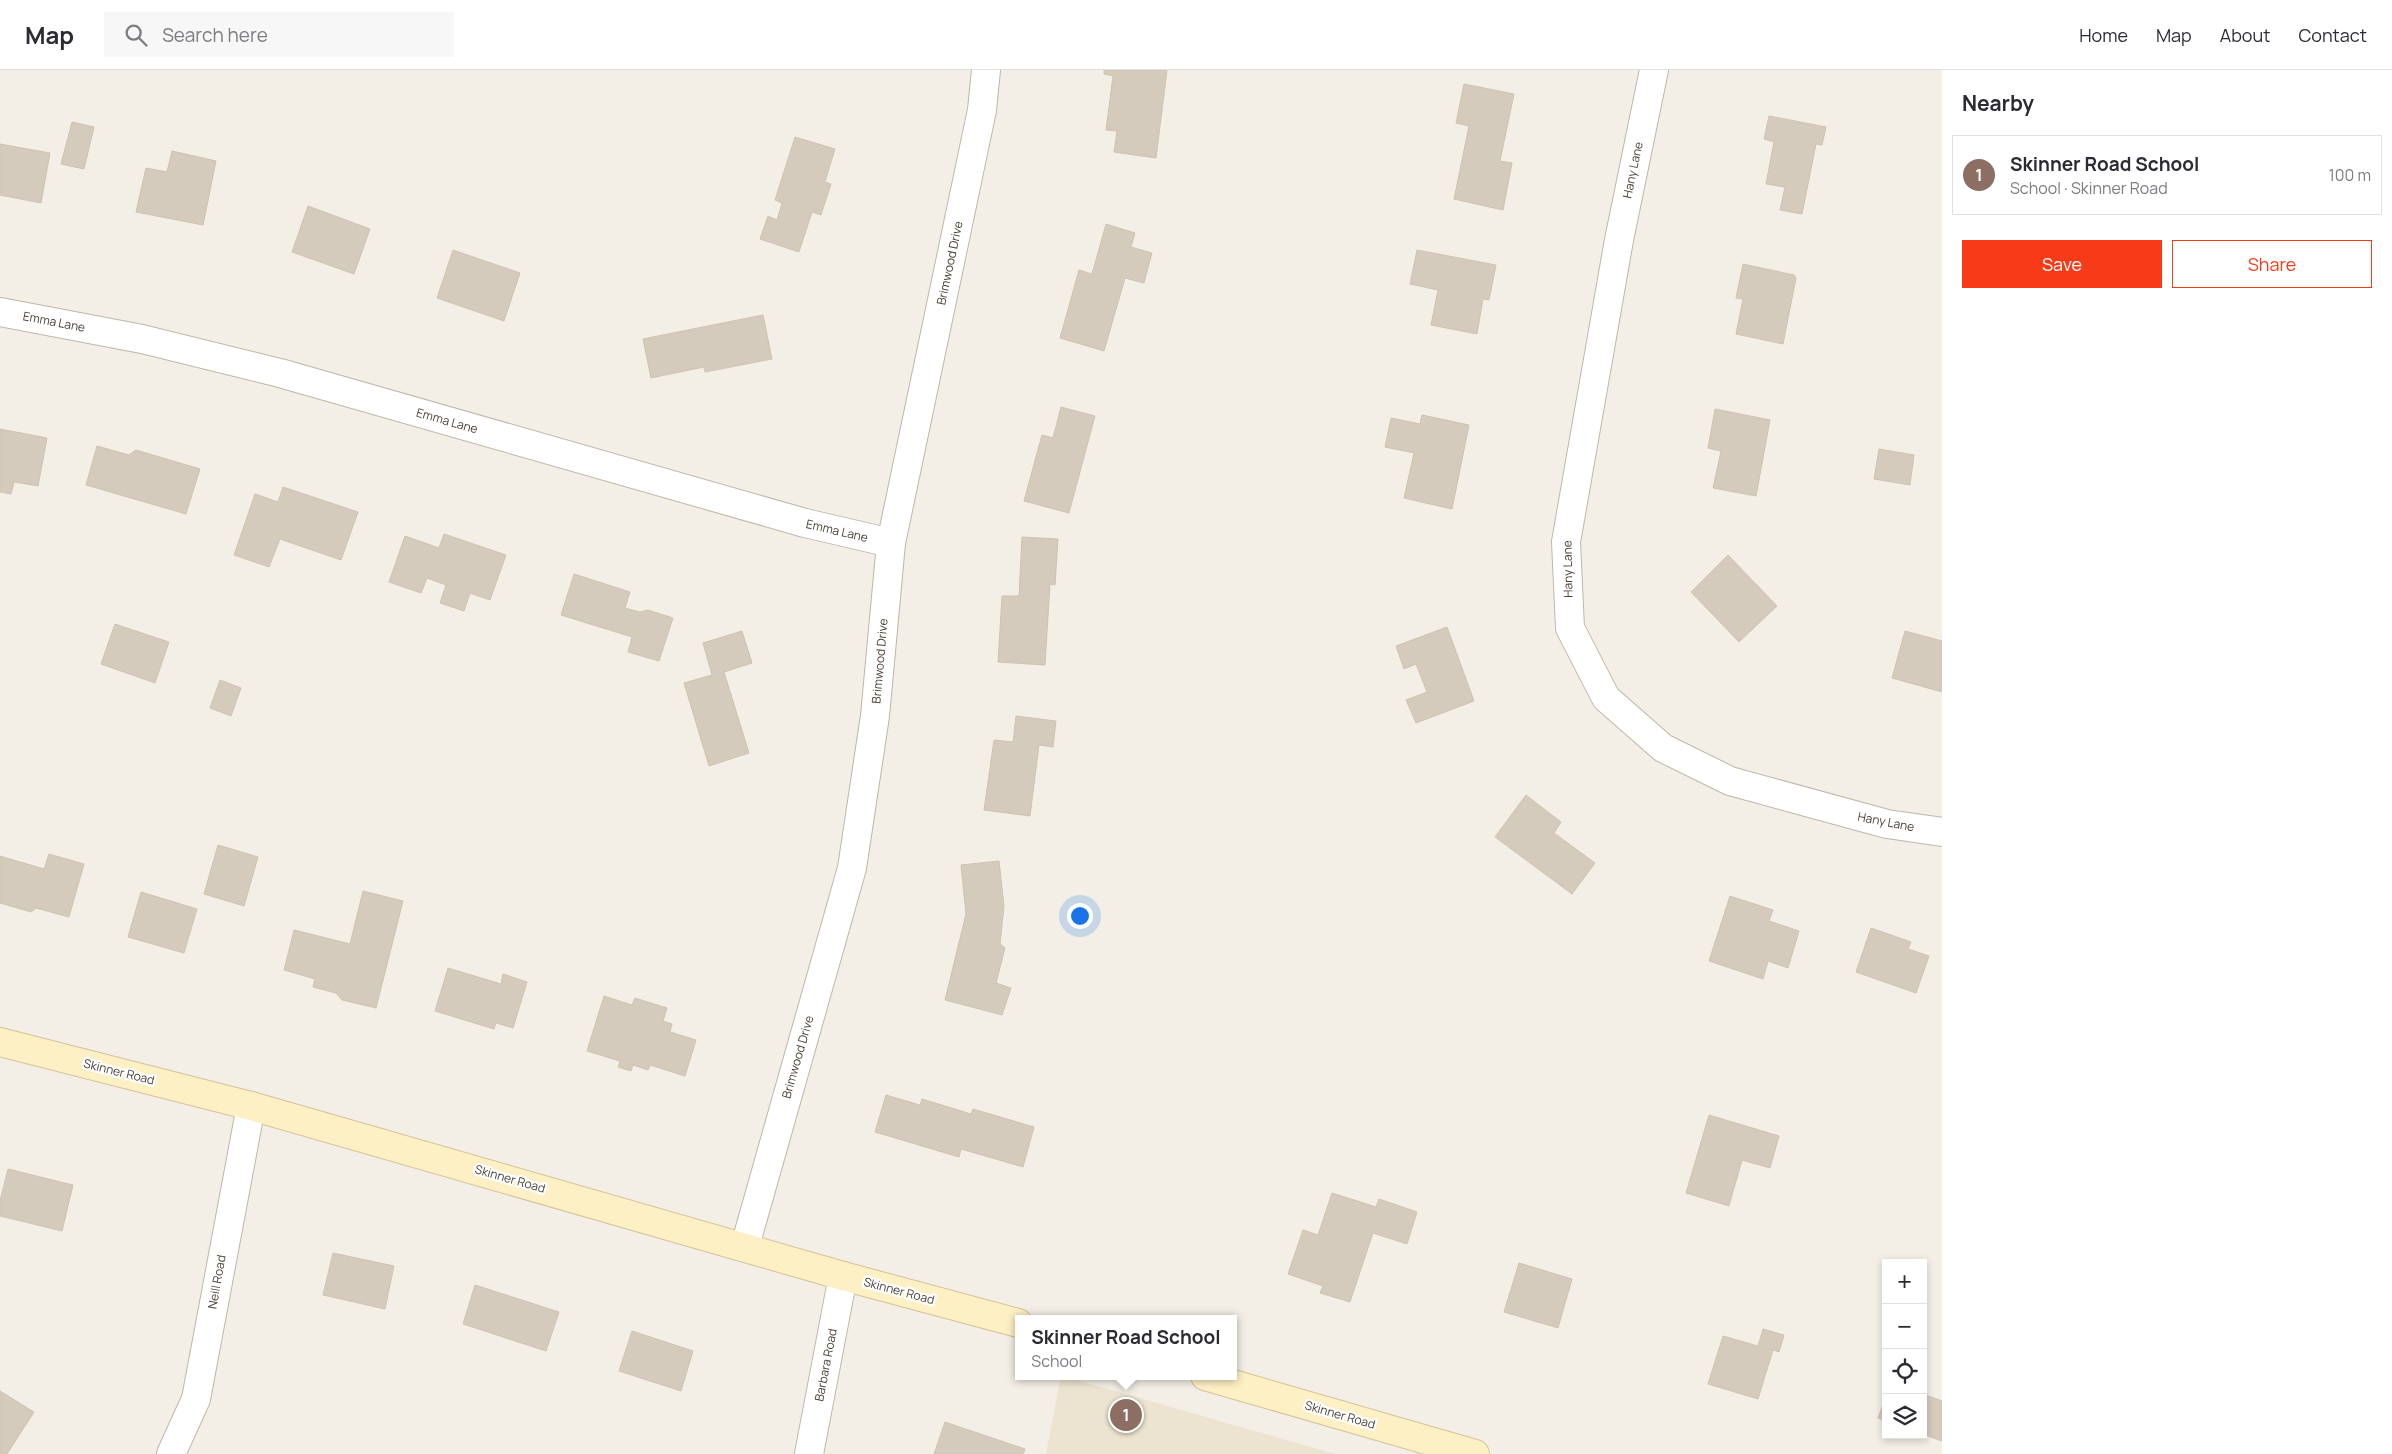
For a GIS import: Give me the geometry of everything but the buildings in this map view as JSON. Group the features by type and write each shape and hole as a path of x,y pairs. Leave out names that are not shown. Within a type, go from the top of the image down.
{"street":[{"name":"Brimwood Drive","path":"745,1246 852,868 875,716 891,543 982,110 986,70"},
{"name":"Hany Lane","path":"1654,70 1619,240 1566,542 1570,628 1606,698 1663,748 1730,781 1887,824 1942,832"},
{"name":"Emma Lane","path":"0,312 142,339 280,372 805,523 891,543"},
{"name":"Skinner Road","path":"0,1042 251,1106 745,1246 843,1276 1015,1322"},
{"name":"Neill Road","path":"171,1454 196,1399 251,1106"},
{"name":"Barbara Road","path":"809,1454 843,1276"},
{"name":"Skinner Road","path":"1219,1380 1475,1454"}],"shaded area":[{"path":"1060,1380 1077,1380 1335,1454 1046,1454"}],"place":[{"name":"Skinner Road School","path":"1126,1415"}]}
